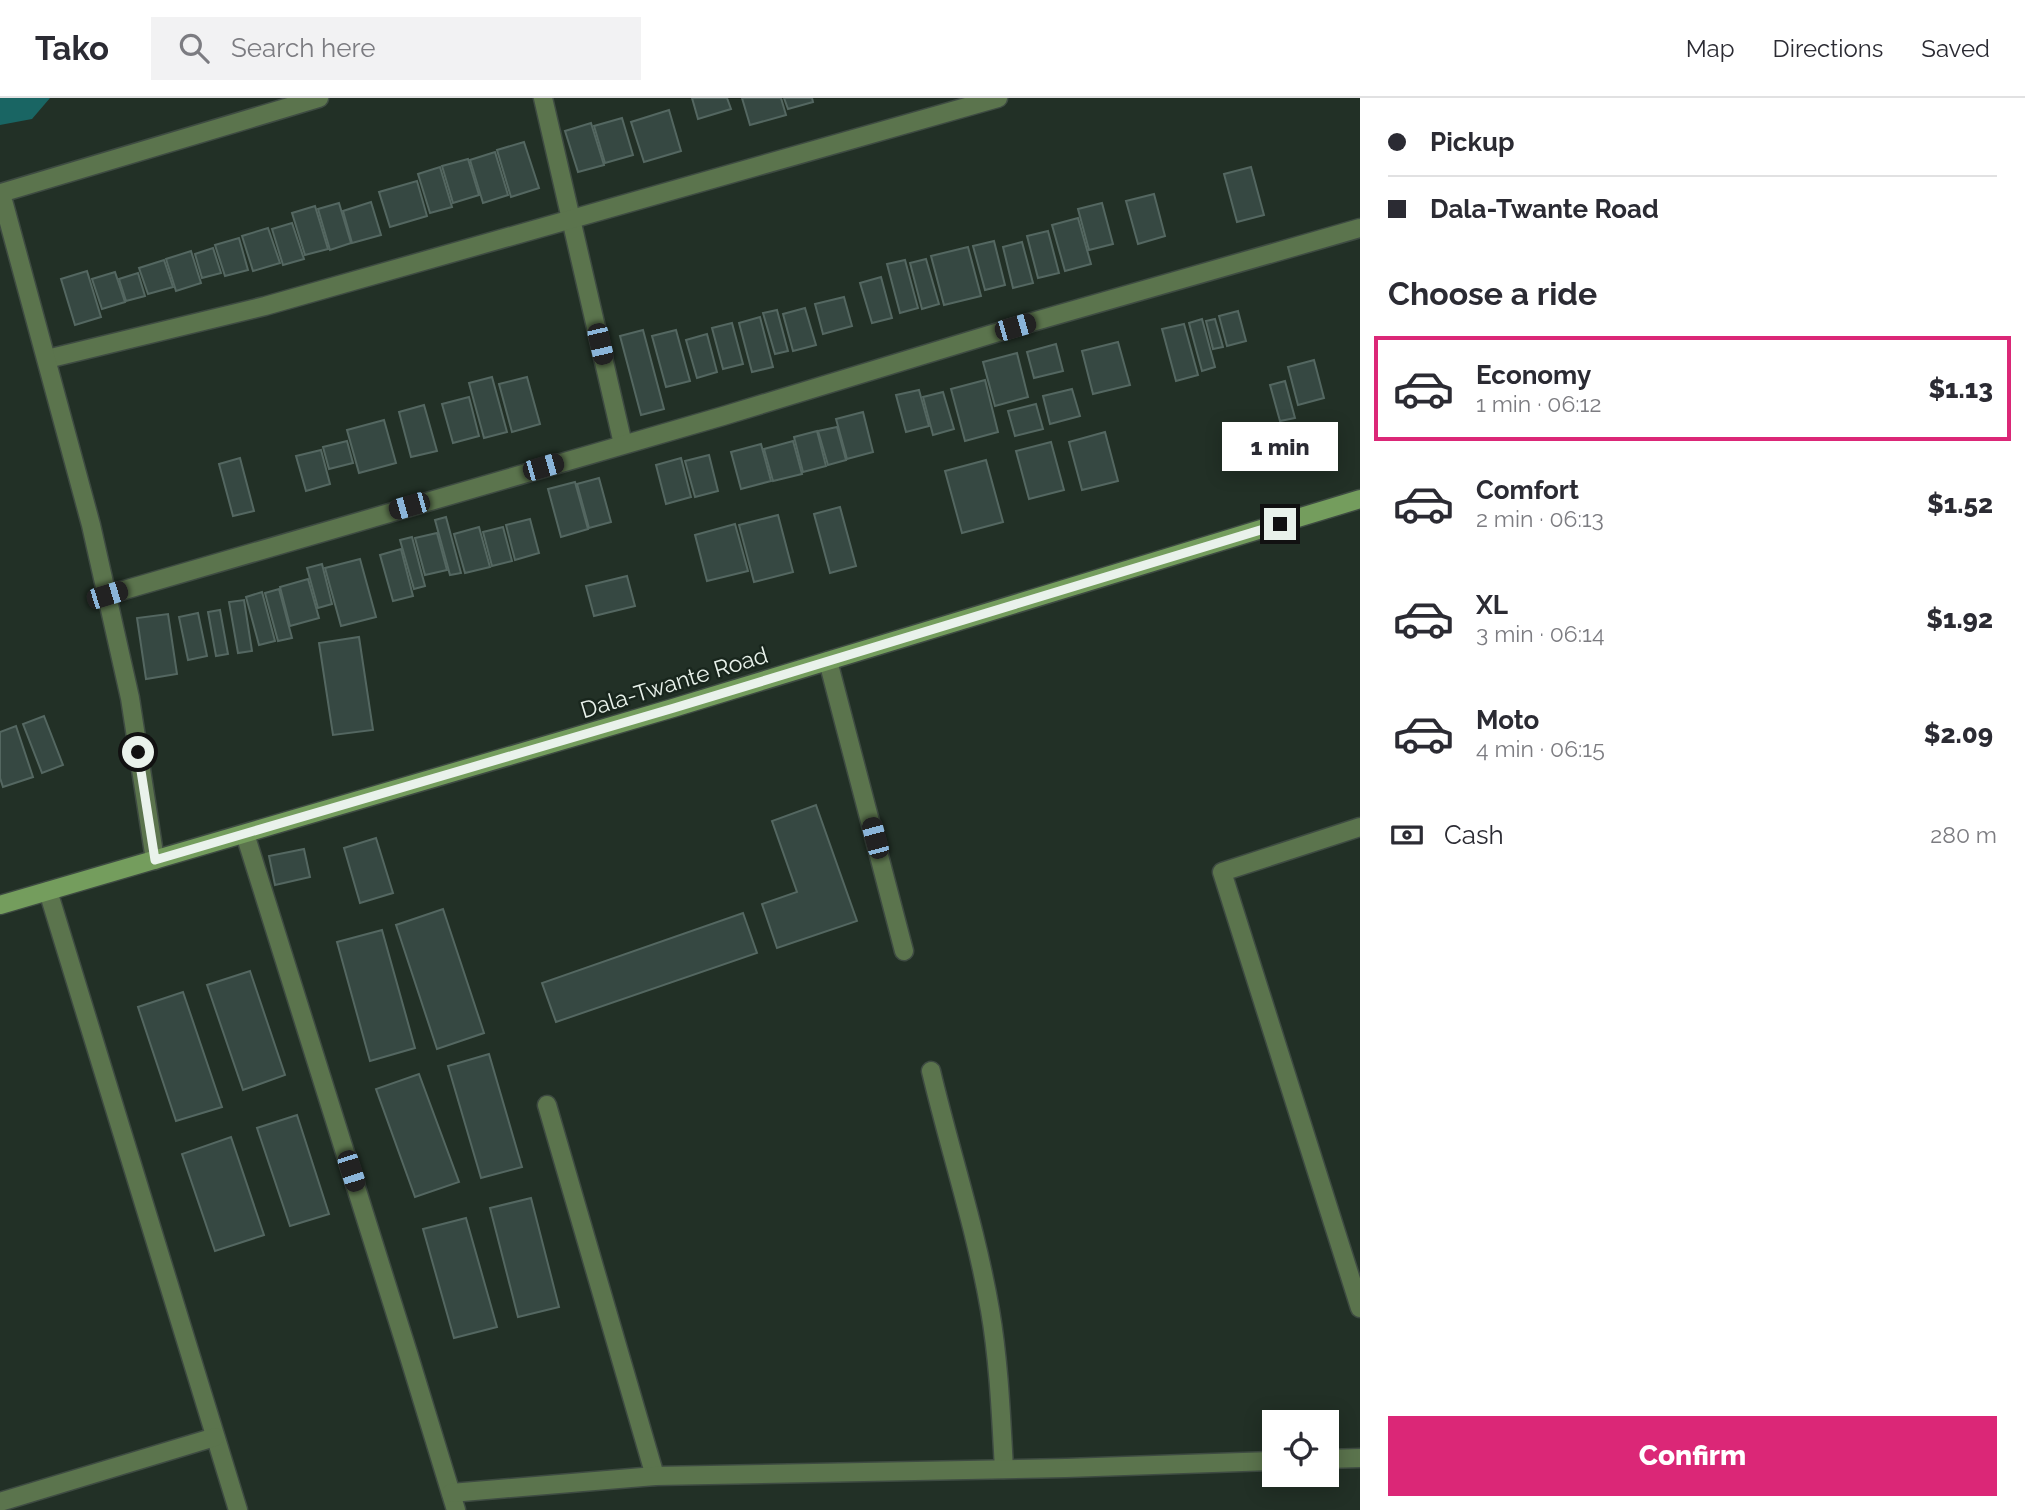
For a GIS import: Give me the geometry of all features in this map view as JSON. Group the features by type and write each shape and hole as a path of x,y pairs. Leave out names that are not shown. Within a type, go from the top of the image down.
{"main road":[{"name":"Dala-Twante Road","path":"0,905 674,708 1360,499"}],"street":[{"path":"155,860 130,698 91,525 1,193 319,98"},
{"path":"542,98 623,444"},
{"path":"47,359 265,306 998,98"},
{"path":"107,595 1360,228"},
{"path":"828,661 904,951"},
{"path":"1360,827 1222,872 1360,1308"},
{"path":"245,834 453,1502 655,1476 1262,1461"},
{"path":"48,891 238,1510"},
{"path":"931,1072 980,1261 990,1311 1004,1469"},
{"path":"547,1105 655,1476"},
{"path":"0,1503 215,1437"},
{"path":"1339,1459 1360,1458"}],"water":[{"path":"0,98 50,98 32,119 0,125"}],"building":[{"path":"692,98 727,98 731,109 698,119"},
{"path":"742,98 781,98 786,115 750,125"},
{"path":"784,98 812,98 813,102 788,109"},
{"path":"669,110 681,151 644,162 631,122"},
{"path":"622,118 633,155 605,163 594,126"},
{"path":"591,123 604,165 578,172 565,131"},
{"path":"524,142 539,188 511,197 497,150"},
{"path":"495,152 508,195 483,203 470,160"},
{"path":"468,159 479,195 453,203 442,166"},
{"path":"440,167 452,207 430,213 418,174"},
{"path":"1251,167 1264,215 1237,222 1224,174"},
{"path":"417,181 427,216 390,227 379,192"},
{"path":"1154,194 1165,236 1138,244 1126,201"},
{"path":"371,202 381,235 352,243 343,211"},
{"path":"339,203 351,243 330,250 318,209"},
{"path":"1102,203 1113,244 1089,250 1078,209"},
{"path":"315,206 328,249 305,255 292,213"},
{"path":"1078,218 1091,264 1065,271 1052,225"},
{"path":"292,223 304,259 283,265 272,229"},
{"path":"268,228 280,263 253,271 242,236"},
{"path":"1048,231 1059,273 1038,278 1027,236"},
{"path":"239,238 248,270 225,276 215,245"},
{"path":"994,241 1005,285 985,290 973,246"},
{"path":"1022,242 1033,283 1013,288 1003,247"},
{"path":"968,247 981,296 944,305 931,256"},
{"path":"213,248 221,273 202,278 195,254"},
{"path":"191,251 201,283 176,291 166,259"},
{"path":"926,259 939,304 922,309 910,263"},
{"path":"164,260 173,287 148,294 139,268"},
{"path":"905,260 918,308 900,313 887,264"},
{"path":"87,271 101,317 75,325 61,279"},
{"path":"115,272 125,302 102,309 92,279"},
{"path":"138,273 145,296 126,301 119,279"},
{"path":"881,277 892,318 872,323 860,283"},
{"path":"844,297 852,326 823,334 815,304"},
{"path":"805,308 816,345 793,351 783,314"},
{"path":"777,310 788,351 775,354 763,313"},
{"path":"1238,311 1246,341 1227,346 1219,316"},
{"path":"760,317 773,367 752,372 739,323"},
{"path":"1202,319 1215,367 1202,371 1189,323"},
{"path":"1215,319 1223,347 1213,349 1206,321"},
{"path":"732,323 743,364 723,369 712,328"},
{"path":"1184,324 1198,375 1176,381 1162,329"},
{"path":"643,330 664,409 641,415 620,336"},
{"path":"676,330 690,381 666,387 652,336"},
{"path":"707,334 717,372 697,378 686,340"},
{"path":"1118,342 1130,385 1093,394 1082,351"},
{"path":"1056,344 1063,371 1034,378 1027,352"},
{"path":"1017,353 1028,397 995,406 983,362"},
{"path":"1314,360 1324,398 1298,405 1288,367"},
{"path":"492,377 507,432 484,438 469,383"},
{"path":"527,377 540,424 512,432 499,384"},
{"path":"985,380 998,432 965,441 951,389"},
{"path":"1285,381 1295,418 1280,421 1270,385"},
{"path":"1072,389 1080,416 1050,424 1043,396"},
{"path":"919,390 929,426 906,432 896,395"},
{"path":"943,392 954,429 933,435 923,397"},
{"path":"469,397 479,436 453,443 442,404"},
{"path":"1036,404 1043,429 1015,436 1008,411"},
{"path":"424,405 437,451 411,457 399,412"},
{"path":"863,412 873,452 847,459 836,419"},
{"path":"384,420 396,463 359,473 347,430"},
{"path":"837,427 846,460 828,465 818,431"},
{"path":"817,431 826,466 803,472 794,437"},
{"path":"1105,432 1118,481 1082,490 1069,442"},
{"path":"347,441 353,463 329,469 323,447"},
{"path":"793,441 802,474 773,481 764,449"},
{"path":"1051,442 1064,490 1029,499 1016,451"},
{"path":"761,444 771,481 741,489 731,452"},
{"path":"321,450 330,484 306,491 296,456"},
{"path":"709,455 718,491 695,497 685,461"},
{"path":"240,458 254,511 233,516 219,464"},
{"path":"681,458 691,497 666,504 656,465"},
{"path":"986,460 1003,522 962,533 945,471"},
{"path":"599,478 611,522 589,528 577,484"},
{"path":"575,482 588,529 561,537 548,489"},
{"path":"840,507 856,566 830,573 814,514"},
{"path":"778,515 793,572 754,582 739,525"},
{"path":"446,517 461,573 450,575 435,520"},
{"path":"530,519 539,553 515,560 506,525"},
{"path":"735,524 748,571 707,581 695,535"},
{"path":"479,527 490,567 465,573 454,534"},
{"path":"503,527 512,561 492,566 483,532"},
{"path":"437,533 447,570 425,575 415,538"},
{"path":"412,537 425,586 414,589 400,540"},
{"path":"401,549 413,596 393,601 380,555"},
{"path":"360,559 376,617 341,626 325,568"},
{"path":"322,564 332,604 318,608 307,568"},
{"path":"627,576 635,606 594,616 586,586"},
{"path":"308,579 319,618 290,626 280,587"},
{"path":"279,589 292,638 278,641 265,593"},
{"path":"262,592 275,641 259,645 246,597"},
{"path":"244,600 252,651 238,653 229,602"},
{"path":"220,610 228,654 216,656 208,612"},
{"path":"198,613 207,656 188,660 179,617"},
{"path":"168,614 177,674 146,679 137,618"},
{"path":"359,637 373,730 333,735 319,643"},
{"path":"44,716 63,765 42,773 23,724"},
{"path":"16,726 33,777 3,787 0,778 0,732"},
{"path":"816,805 857,921 777,948 762,904 797,892 772,821"},
{"path":"376,838 393,893 360,903 344,848"},
{"path":"304,849 310,877 275,885 269,856"},
{"path":"443,909 484,1033 437,1049 396,925"},
{"path":"743,913 757,953 556,1022 542,983"},
{"path":"382,930 415,1048 370,1061 337,942"},
{"path":"250,971 285,1075 243,1090 207,985"},
{"path":"183,992 222,1107 176,1121 138,1007"},
{"path":"489,1054 522,1167 481,1178 448,1066"},
{"path":"419,1074 459,1182 415,1197 376,1089"},
{"path":"297,1115 329,1214 290,1226 257,1128"},
{"path":"231,1137 264,1235 215,1251 182,1154"},
{"path":"531,1198 559,1307 518,1317 490,1208"},
{"path":"466,1218 497,1327 454,1338 423,1229"}],"route":[{"path":"138,752 155,860 674,708 1280,524"}]}
